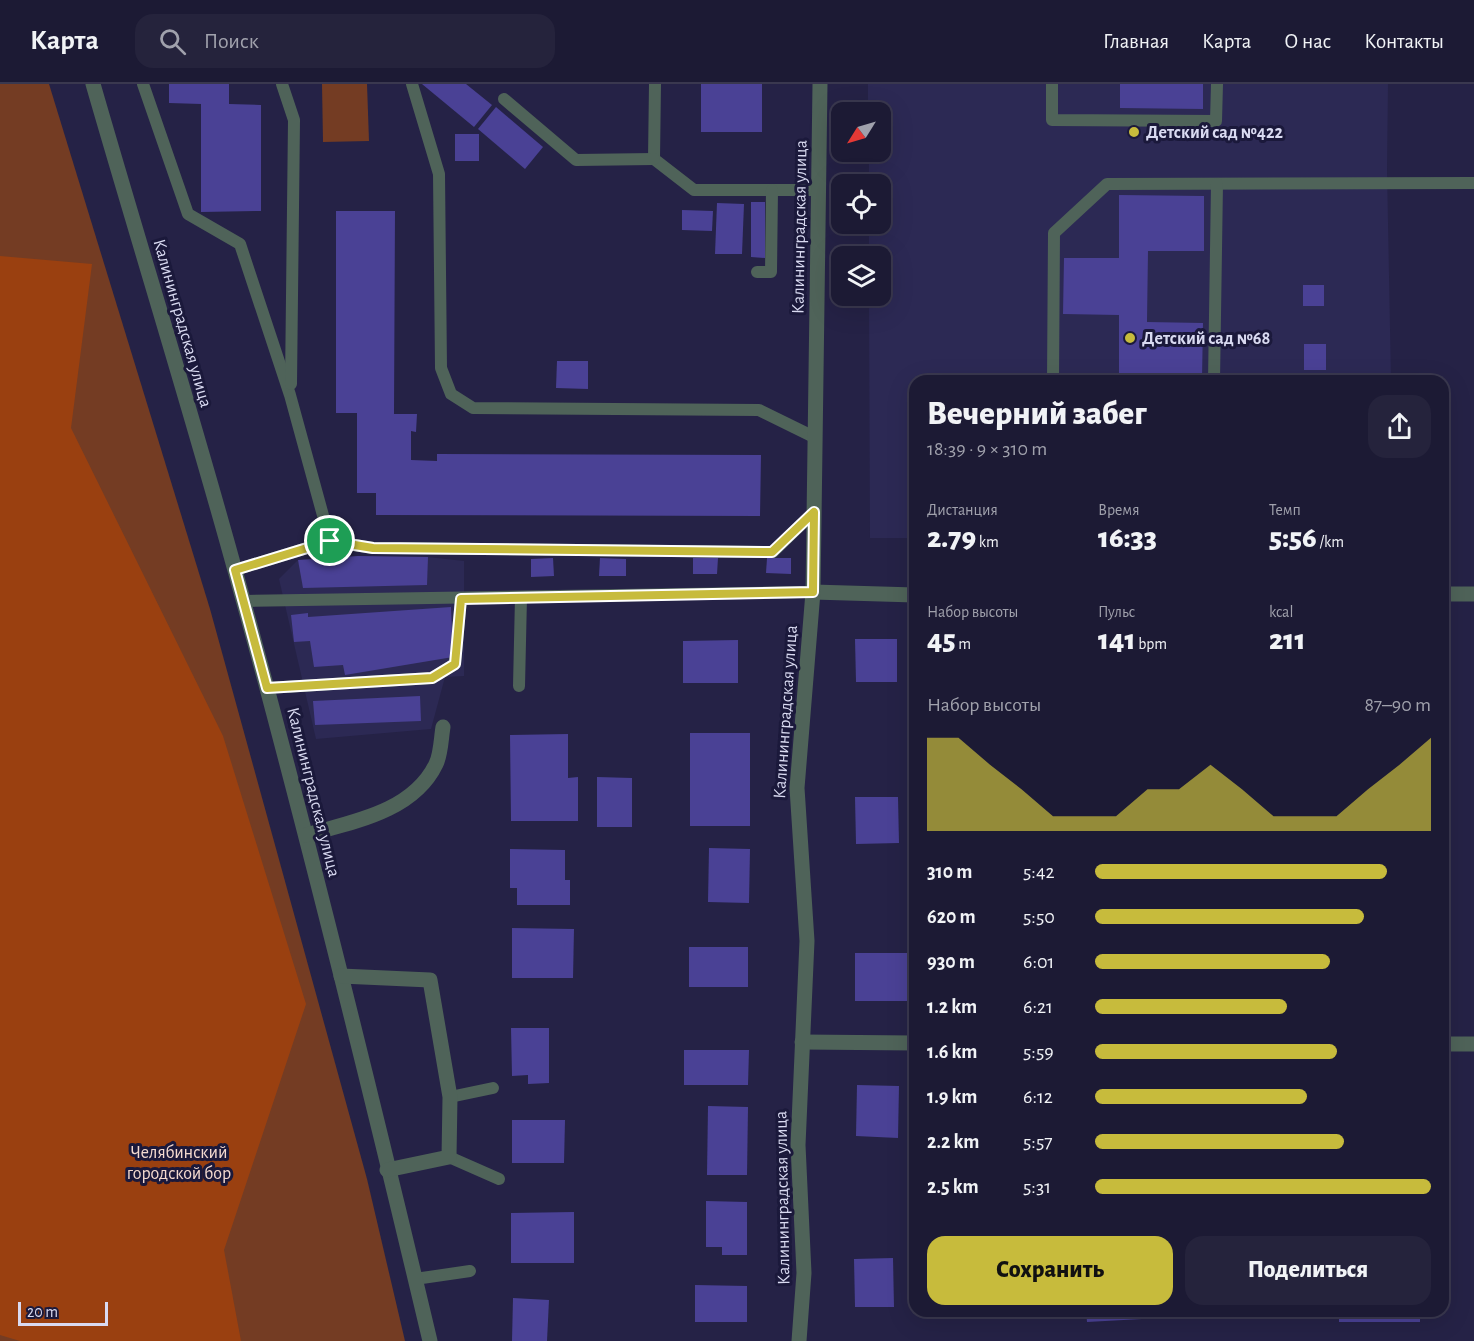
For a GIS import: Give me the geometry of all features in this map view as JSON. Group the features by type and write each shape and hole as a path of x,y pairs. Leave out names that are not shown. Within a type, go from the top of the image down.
{"street":[{"name":"Калининградская улица","path":"93,84 244,601 306,835 430,1341"},
{"name":"Калининградская улица","path":"799,1341 804,1273 798,1145 807,941 797,788 813,592 820,84"},
{"path":"813,592 909,595"},
{"path":"1449,594 1474,594"},
{"path":"306,835 380,813 418,788 437,763 443,728"},
{"path":"341,976 430,980 450,1097 449,1157 387,1170"},
{"path":"802,1042 909,1043"},
{"path":"1449,1044 1474,1044"}],"lane":[{"path":"143,84 188,214 240,244 290,395 330,541"},
{"path":"282,84 294,120 290,395"},
{"path":"412,84 439,174 441,368 451,394 473,408 759,410 816,438"},
{"path":"654,159 655,84"},
{"path":"1052,84 1052,120 1216,121 1217,84"},
{"path":"504,99 576,160 654,159 694,190 819,190"},
{"path":"1053,375 1054,233 1107,184 1474,183"},
{"path":"1214,375 1217,184"},
{"path":"757,272 771,272 772,190"},
{"path":"235,570 330,541 373,548 772,552 814,512"},
{"path":"244,601 813,592"},
{"path":"519,686 521,597"},
{"path":"267,688 432,678 455,664 461,599"},
{"path":"450,1097 493,1089"},
{"path":"449,1157 499,1179"},
{"path":"415,1279 470,1271"}],"shaded area":[{"name":"Детский сад №68","path":"868,84 1388,84 1387,170 1391,375 909,375 909,538 870,538 869,306 891,306 891,246 869,246 869,234 891,234 891,174 869,174 869,162 891,162 891,102 868,102"},
{"path":"428,557 464,561 464,676 445,677 431,729 316,739 279,579 298,560"}],"green space":[{"name":"Челябинский городской бор","path":"0,84 49,84 210,609 367,1179 405,1341 0,1341"},
{"path":"322,84 367,84 369,141 323,142"},
{"name":"Челябинский городской бор","path":"0,256 92,264 71,428 223,736 306,1004 224,1250 241,1341 20,1341 0,1335"}],"building":[{"path":"169,84 229,84 229,104 261,105 261,211 201,212 201,104 169,103"},
{"path":"422,84 466,84 492,105 474,127"},
{"path":"701,84 762,84 762,132 701,132"},
{"path":"1120,84 1203,84 1203,109 1120,108"},
{"path":"496,107 543,147 525,169 478,129"},
{"path":"455,134 479,134 479,161 455,161"},
{"path":"1119,195 1204,196 1204,251 1148,251 1147,322 1203,323 1202,375 1119,375 1119,315 1063,314 1064,258 1119,258"},
{"path":"751,202 765,202 765,258 751,257"},
{"path":"717,203 744,204 742,254 715,254"},
{"path":"682,210 713,211 712,231 682,230"},
{"path":"336,211 395,211 394,414 417,414 416,432 411,431 411,460 437,461 437,454 761,455 760,516 376,515 376,493 357,493 357,413 336,413"},
{"path":"1303,285 1324,285 1324,306 1303,306"},
{"path":"1304,344 1326,344 1326,370 1304,370"},
{"path":"557,361 588,361 588,389 556,388"},
{"path":"358,556 428,557 427,585 303,588 298,560"},
{"path":"553,558 554,576 531,577 531,559"},
{"path":"600,558 626,559 626,576 599,576"},
{"path":"693,558 718,558 717,574 693,574"},
{"path":"767,558 791,558 791,574 766,573"},
{"path":"451,607 453,657 345,675 343,665 314,667 310,641 294,642 291,615 308,613 308,617"},
{"path":"855,639 897,639 897,682 856,682"},
{"path":"738,640 738,683 683,683 683,641"},
{"path":"420,696 421,721 315,725 313,701"},
{"path":"690,733 750,733 750,826 690,826"},
{"path":"568,734 568,778 578,777 578,821 511,821 510,735"},
{"path":"597,777 632,778 632,827 597,827"},
{"path":"855,797 898,797 899,843 856,844"},
{"path":"709,848 750,849 749,903 708,902"},
{"path":"510,849 565,850 565,880 570,880 570,905 517,905 517,888 510,888"},
{"path":"512,928 574,929 573,978 512,978"},
{"path":"689,947 748,947 748,987 689,987"},
{"path":"855,953 909,953 909,1001 855,1001"},
{"path":"511,1028 549,1028 549,1083 528,1084 528,1075 512,1076"},
{"path":"684,1050 749,1050 748,1085 684,1085"},
{"path":"857,1085 899,1086 898,1138 856,1136"},
{"path":"708,1106 748,1107 747,1175 707,1175"},
{"path":"512,1120 565,1120 564,1163 512,1163"},
{"path":"706,1201 747,1202 747,1255 722,1255 722,1247 706,1247"},
{"path":"574,1212 574,1263 511,1263 511,1213"},
{"path":"893,1258 894,1307 855,1307 854,1259"},
{"path":"695,1285 747,1286 747,1322 695,1322"},
{"path":"513,1298 549,1300 547,1341 512,1341"},
{"path":"1087,1317 1142,1317 1142,1319 1087,1322"},
{"path":"1339,1317 1420,1317 1420,1322 1339,1322"}],"place":[{"name":"Детский сад №422","path":"1134,132"},
{"name":"Детский сад №68","path":"1130,338"}],"route":[{"path":"814,512 813,592 461,599 455,664 432,678 267,688 235,570 330,541 373,548 772,552 814,512"}]}
